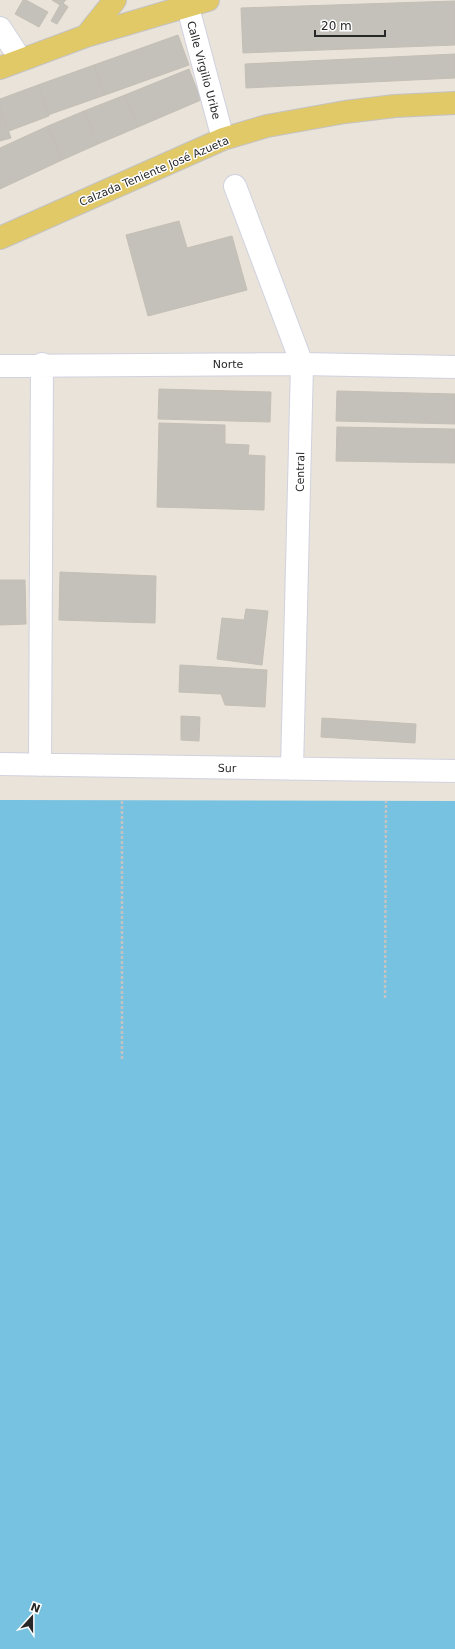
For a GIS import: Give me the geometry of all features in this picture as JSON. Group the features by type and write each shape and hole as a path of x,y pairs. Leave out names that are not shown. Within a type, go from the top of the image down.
{"main road":[{"path":"86,36 115,0"},
{"path":"0,68 86,36 186,3 208,0"},
{"name":"Calzada Teniente José Azueta","path":"0,238 223,139 267,126 345,112 395,106 455,103"}],"street":[{"name":"Calle Virgilio Uribe","path":"186,3 223,139"},
{"path":"0,28 21,60"},
{"name":"Central","path":"235,186 302,364 292,769"},
{"path":"40,764 42,364"},
{"name":"Norte","path":"0,366 42,364 302,364 455,367"},
{"name":"Sur","path":"0,764 455,771"}],"path":[{"path":"122,800 122,1061"},
{"path":"385,998 386,801"}],"water":[{"path":"0,800 455,801 455,1649 0,1649"}],"building":[{"path":"23,0 26,0 48,12 39,27 15,14"},
{"path":"52,0 66,0 63,3 68,7 57,24 51,21 60,5"},
{"path":"455,1 455,45 243,53 241,8"},
{"path":"178,35 189,65 105,95 94,65"},
{"path":"455,54 455,78 246,88 245,64"},
{"path":"94,65 105,95 48,115 38,85"},
{"path":"189,69 201,100 138,127 125,95"},
{"path":"38,85 49,116 9,131 0,108 0,99"},
{"path":"125,95 138,127 98,144 84,111"},
{"path":"0,108 11,138 0,141"},
{"path":"84,111 98,144 62,160 48,126"},
{"path":"48,126 62,160 0,189 0,148"},
{"path":"179,221 187,248 232,236 247,290 148,316 126,235"},
{"path":"159,389 271,392 270,422 158,419"},
{"path":"337,391 455,394 455,424 336,421"},
{"path":"159,423 225,425 225,444 249,445 248,455 265,456 264,510 157,507"},
{"path":"337,427 455,429 455,463 336,461"},
{"path":"60,572 156,576 155,623 59,620"},
{"path":"0,580 25,580 26,624 0,625"},
{"path":"246,609 268,611 262,665 217,659 222,618 244,620"},
{"path":"180,665 267,670 265,707 225,705 221,694 179,692"},
{"path":"181,716 200,717 199,741 181,740"},
{"path":"322,718 416,724 415,743 321,737"}]}
